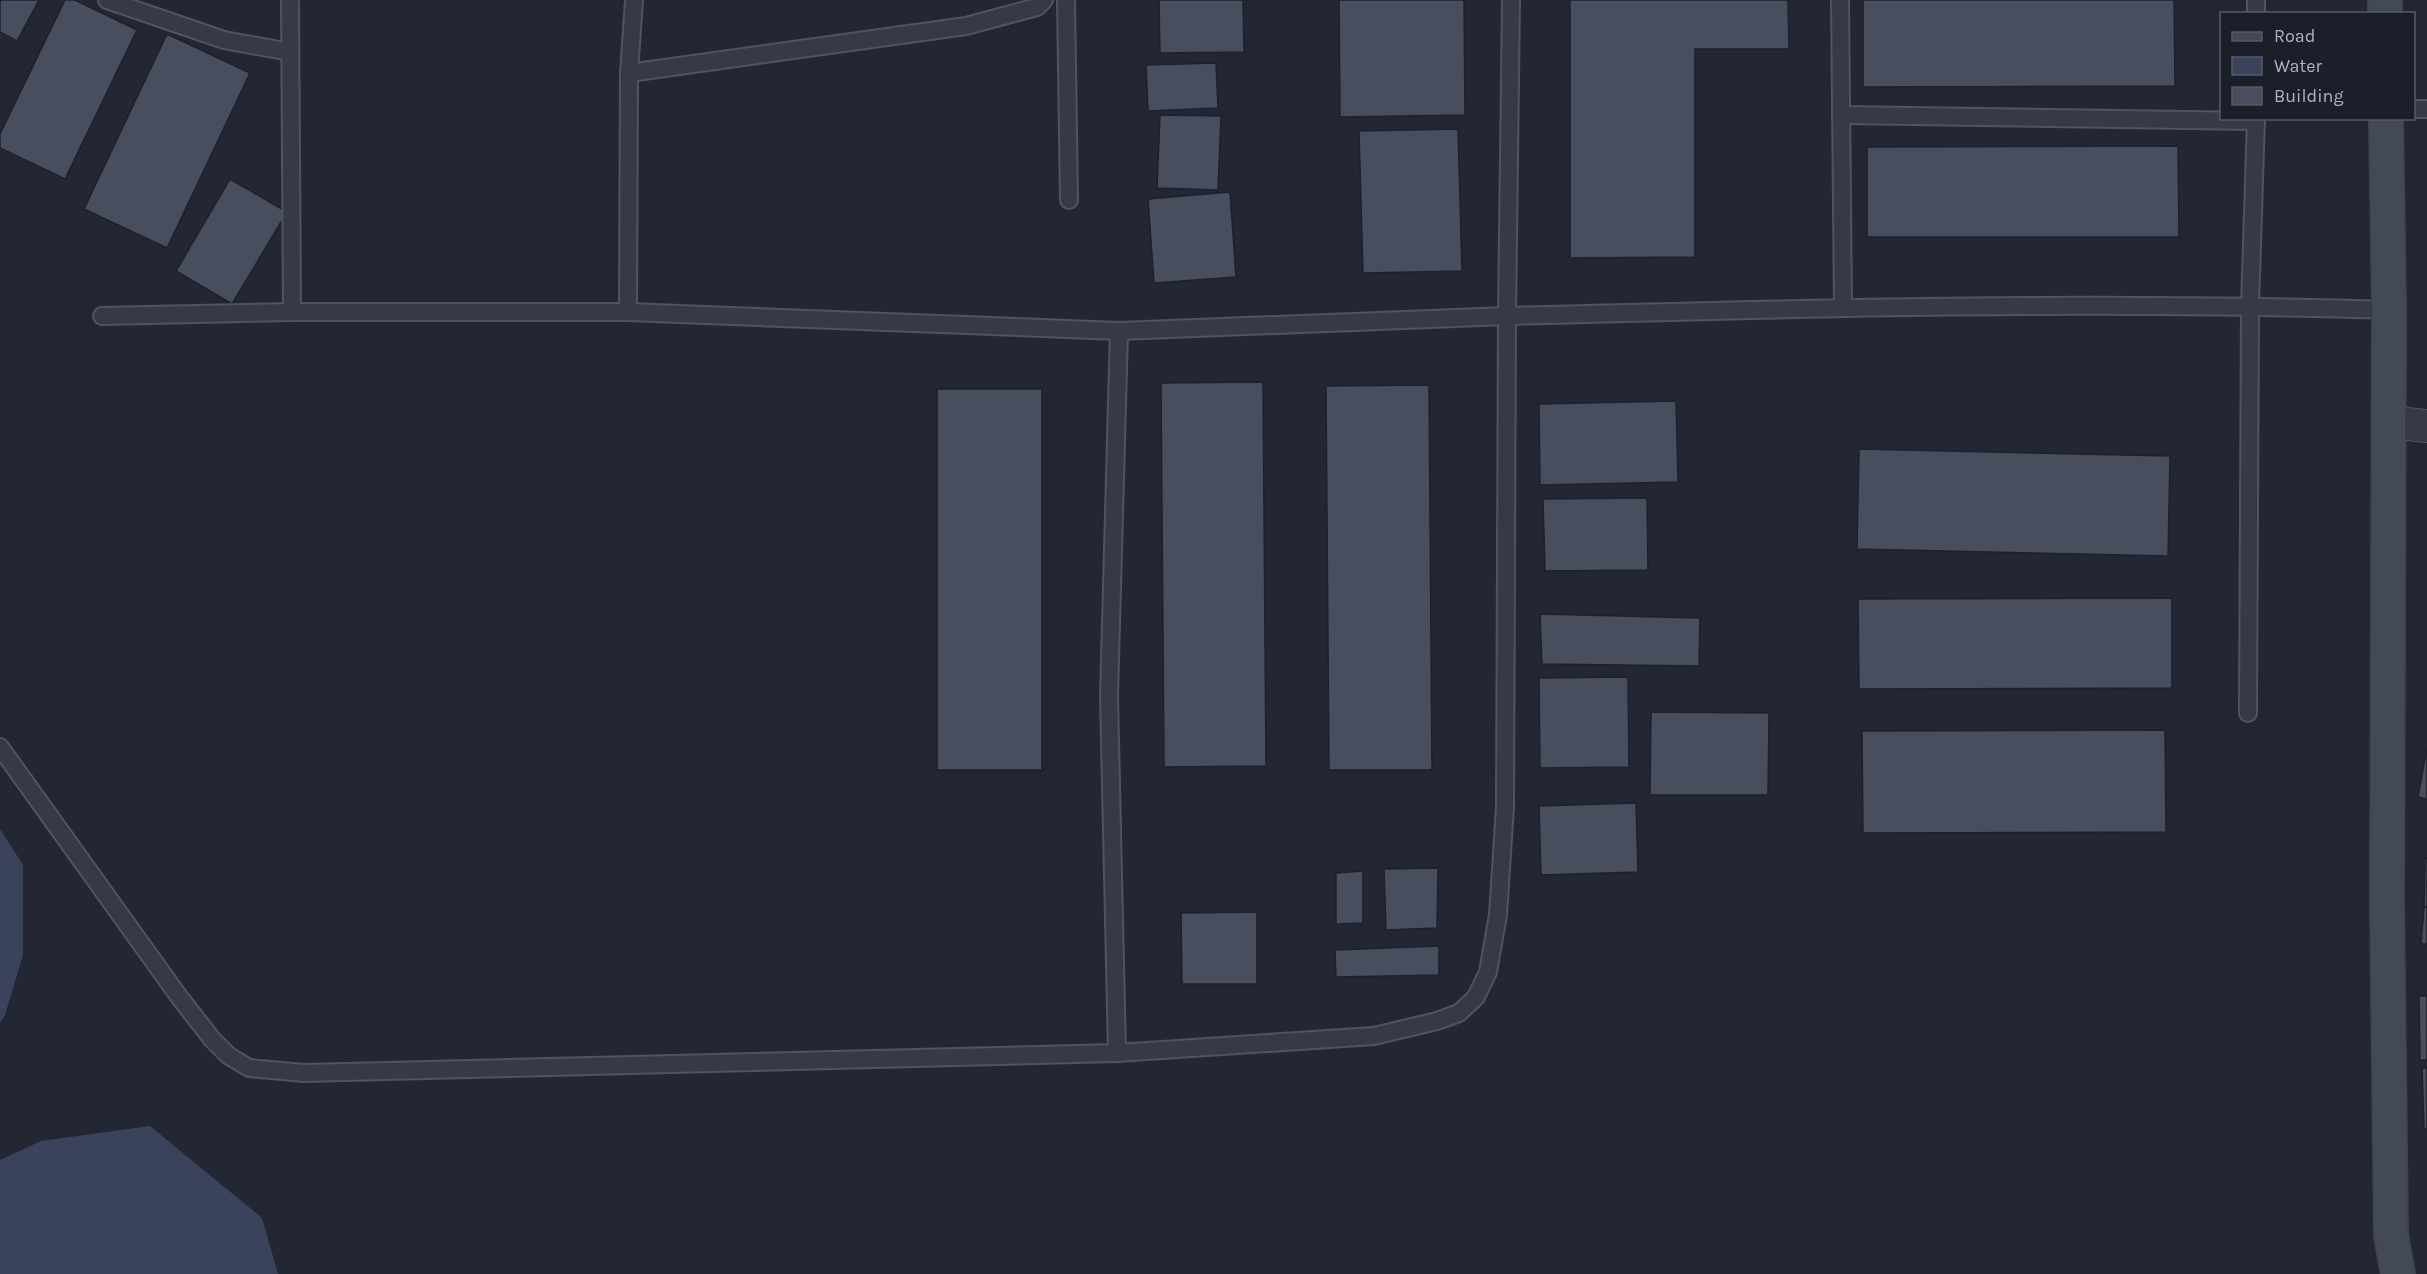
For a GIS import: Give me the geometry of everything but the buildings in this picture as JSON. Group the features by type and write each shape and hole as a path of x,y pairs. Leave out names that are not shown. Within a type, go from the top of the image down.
{"street":[{"path":"2386,120 2389,310 2387,903 2391,1235 2398,1274"},
{"path":"2389,423 2427,426"}],"lane":[{"path":"107,0 224,40 290,52"},
{"path":"290,0 292,312"},
{"path":"628,312 629,73 634,0"},
{"path":"629,73 966,26 1037,7 1044,0"},
{"path":"1066,0 1069,200"},
{"path":"0,747 180,998 212,1039 229,1056 249,1068 304,1073 1117,1053 1374,1036 1437,1021 1459,1013 1476,997 1488,972 1498,915 1505,807 1511,0"},
{"path":"1840,0 1843,306"},
{"path":"1841,115 2220,120"},
{"path":"2248,713 2250,307 2256,120"},
{"path":"102,316 292,312 628,312 1119,331 1843,306 2250,307 2389,310"},
{"path":"1117,1053 1109,696 1119,331"}],"water":[{"path":"0,829 23,865 23,955 5,1015 0,1023"},
{"path":"150,1126 262,1218 278,1274 0,1274 0,1160 41,1141"}]}
